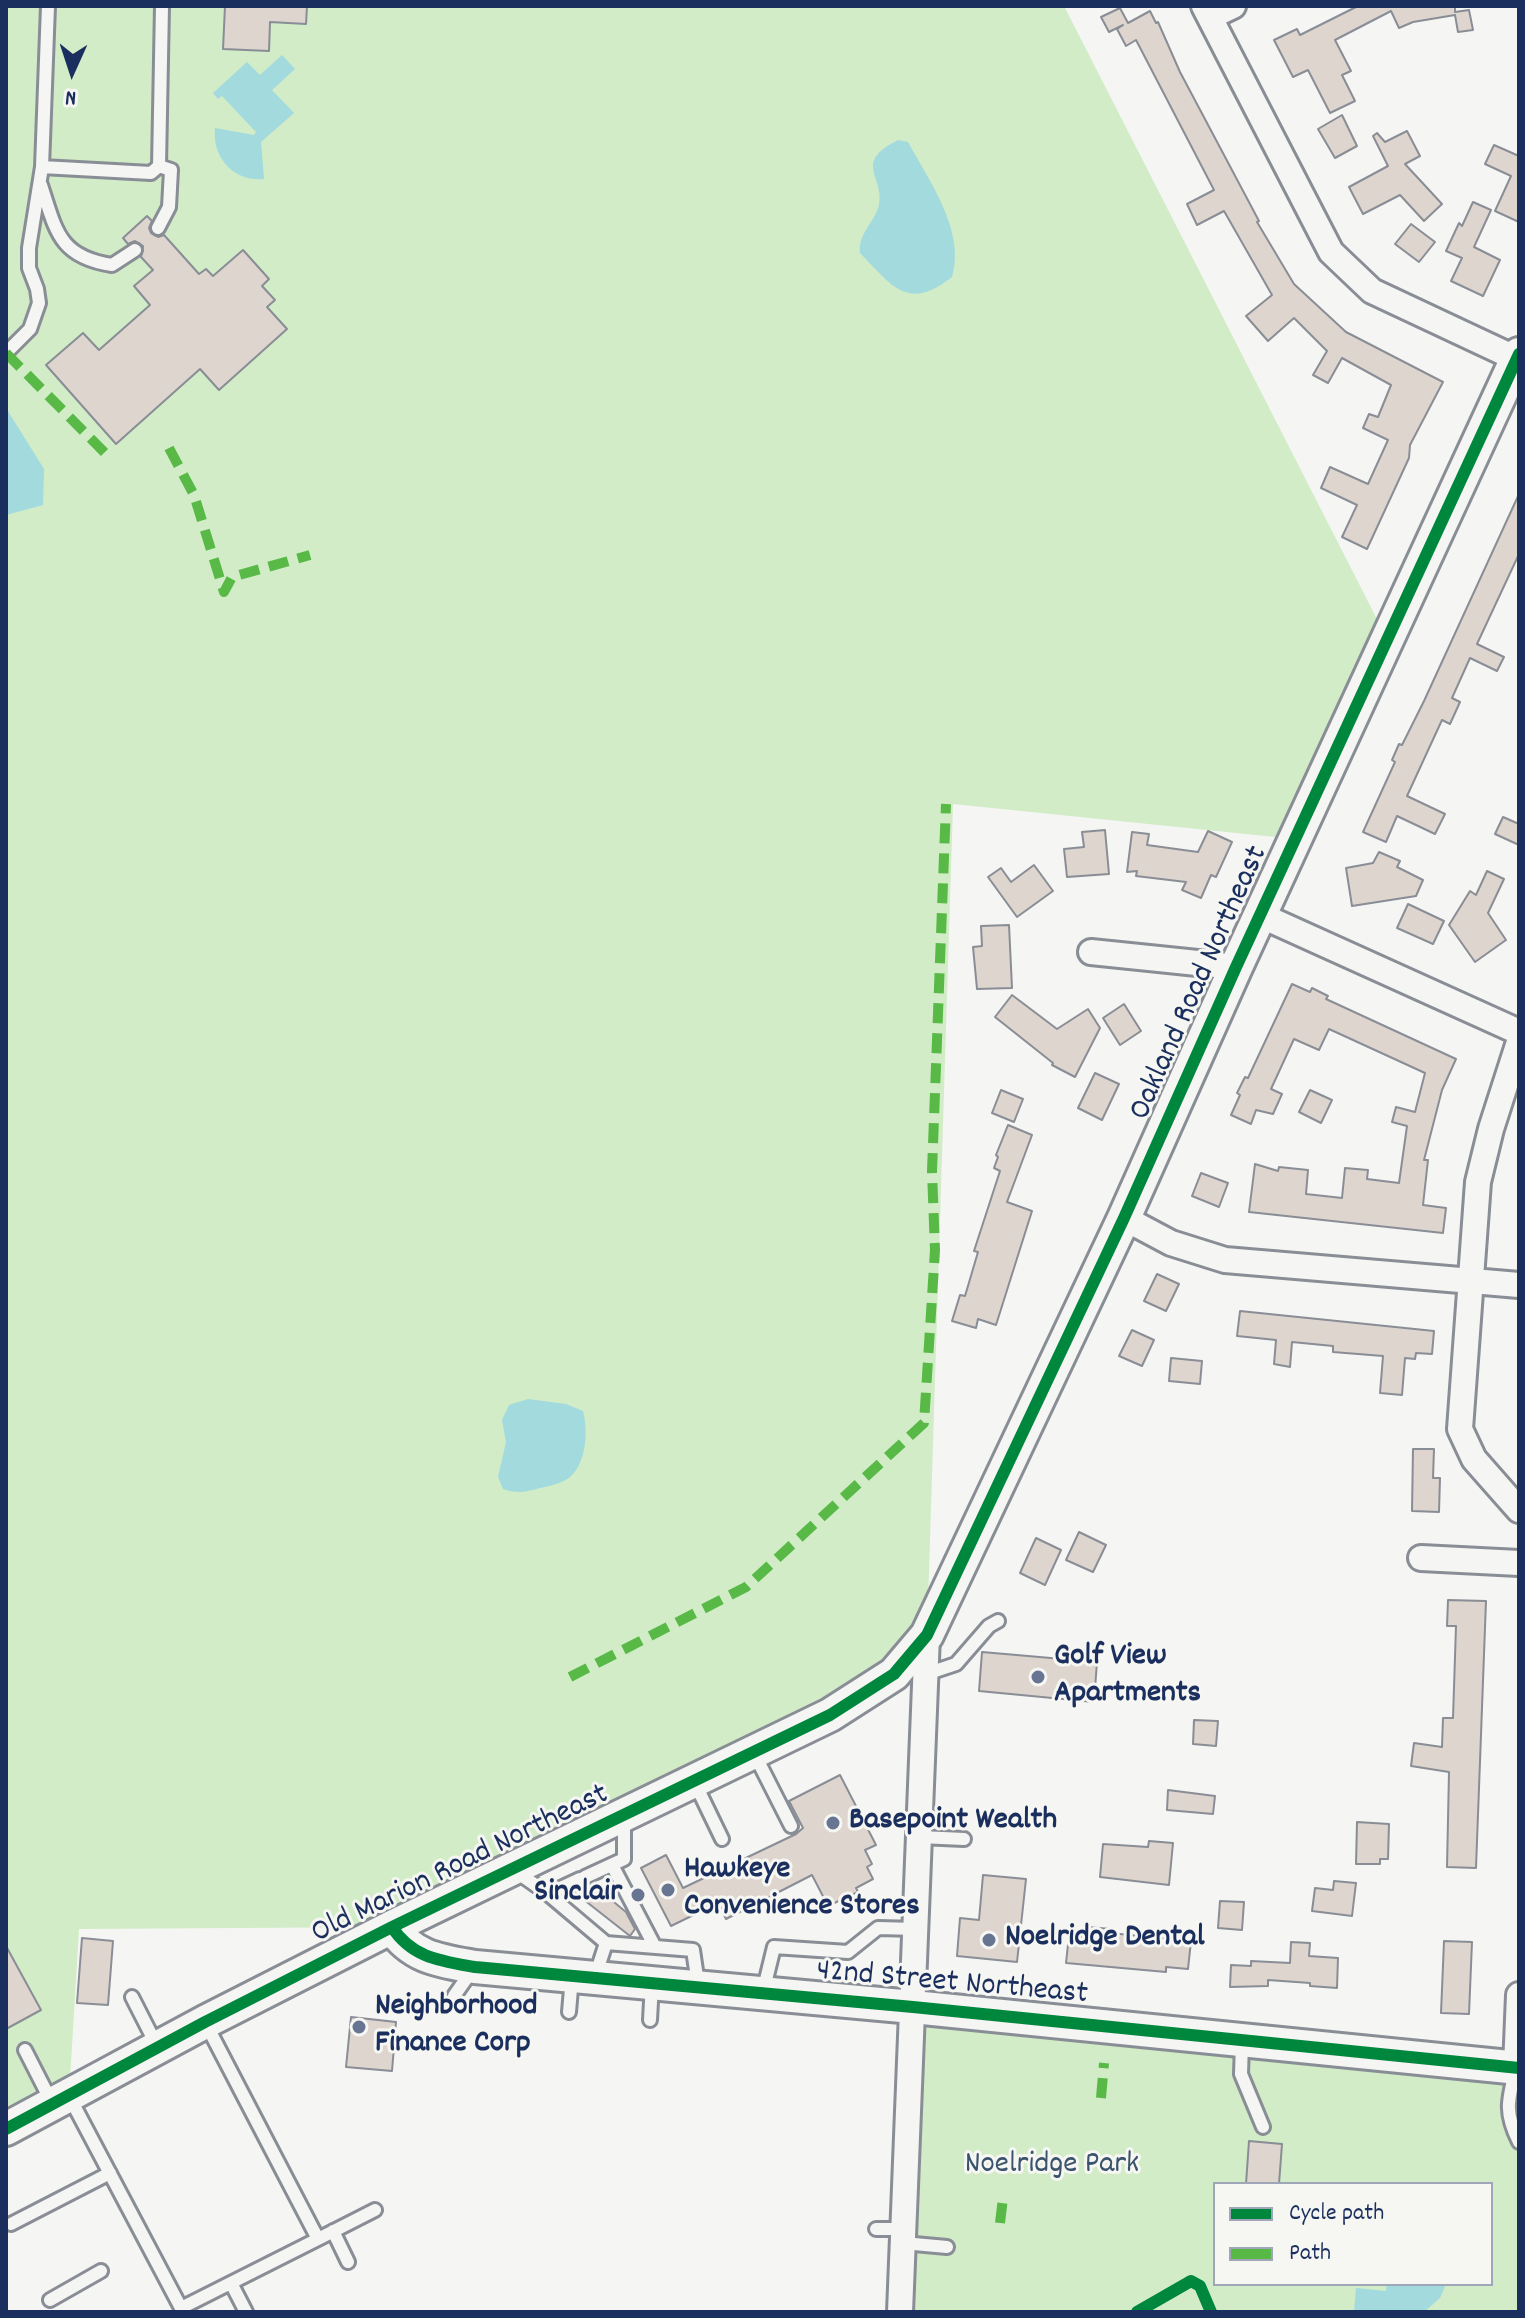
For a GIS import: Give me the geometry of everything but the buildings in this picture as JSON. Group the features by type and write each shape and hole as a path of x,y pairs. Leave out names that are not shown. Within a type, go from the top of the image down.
{"main road":[{"name":"Oakland Road Northeast","path":"927,1635 1124,1218 1236,967 1518,357"},
{"name":"Old Marion Road Northeast","path":"6,2129 205,2022 392,1927 830,1715 894,1674 927,1635"},
{"name":"42nd Street Northeast","path":"392,1927 408,1947 443,1962 475,1967 913,2007 1518,2068"}],"street":[{"path":"1233,6 1207,12 1331,252 1372,291 1518,357"},
{"path":"1260,915 1519,1032"},
{"path":"1091,952 1236,967"},
{"path":"1519,1042 1491,1129 1478,1182 1460,1429 1474,1459 1519,1510"},
{"path":"1124,1218 1171,1243 1225,1260 1519,1285"},
{"path":"1421,1558 1519,1563"},
{"path":"900,2312 927,1635"},
{"path":"1518,2068 1519,1995"}],"lane":[{"path":"6,353 30,329 39,303 29,268 29,248 42,167 48,6"},
{"path":"42,167 151,173 159,166 162,6"},
{"path":"158,228 169,207 171,170 159,166"},
{"path":"40,182 54,225 67,247 88,261 112,265 135,250"},
{"path":"926,1674 956,1664 989,1626 998,1621"},
{"path":"753,1752 791,1826"},
{"path":"694,1781 722,1839"},
{"path":"548,1894 624,1859 624,1814"},
{"path":"920,1837 964,1839"},
{"path":"612,1865 655,1947"},
{"path":"511,1868 548,1894 606,1943 693,1950 699,1988"},
{"path":"762,1993 774,1947 848,1952 878,1928 916,1929"},
{"path":"569,2012 584,1978 606,1943"},
{"path":"454,1996 475,1967"},
{"path":"650,2020 652,1983"},
{"path":"132,1997 158,2048"},
{"path":"205,2022 318,2239"},
{"path":"1242,2040 1241,2074 1263,2127"},
{"path":"25,2050 110,2173 178,2310 375,2210"},
{"path":"1518,2068 1510,2090 1508,2119 1519,2142"},
{"path":"11,2224 110,2173"},
{"path":"876,2229 947,2247"},
{"path":"333,2231 348,2262"},
{"path":"50,2300 101,2271"},
{"path":"231,2283 246,2312"}],"green space":[{"path":"6,6 1064,6 1380,625 1295,839 953,804 927,1635 894,1674 392,1927 79,1929 69,2096 6,2129"},
{"name":"Noelridge Park","path":"913,2007 1519,2068 1519,2312 900,2312"}],"water":[{"path":"282,55 295,69 272,90 294,113 261,142 264,179 243,177 221,158 215,128 254,135 256,132 222,96 218,99 213,93 247,62 260,75"},
{"path":"898,140 908,142 935,190 950,224 954,242 952,277 924,293 912,293 892,284 860,253 862,239 879,205 880,195 873,163 884,148"},
{"path":"6,408 44,469 43,505 6,515"},
{"path":"528,1399 566,1404 583,1411 585,1446 576,1471 567,1479 531,1491 512,1492 503,1489 498,1477 506,1442 502,1420 509,1405"},
{"path":"1387,2286 1445,2286 1440,2298 1424,2312 1354,2312 1356,2288 1386,2291"}],"marked path":[{"path":"6,353 105,453"},
{"path":"169,448 194,495 224,592 232,577 310,555"},
{"path":"570,1677 746,1587 924,1423 935,1250 932,1171 946,804"},
{"path":"1101,2098 1104,2063"},
{"path":"1000,2223 1003,2198"}],"cycle path":[{"path":"6,2129 205,2022 392,1927 830,1715 894,1674 927,1635 1124,1218 1236,967 1519,354"},
{"path":"392,1927 418,1952 475,1967 1519,2068"},
{"path":"1137,2312 1191,2281 1200,2286 1211,2312"}],"place":[{"name":"Golf View Apartments","path":"1038,1677"},
{"name":"Basepoint Wealth","path":"833,1823"},
{"name":"Hawkeye Convenience Stores","path":"668,1890"},
{"name":"Sinclair","path":"638,1895"},
{"name":"Noelridge Dental","path":"989,1940"},
{"name":"Neighborhood Finance Corp","path":"359,2027"}]}
